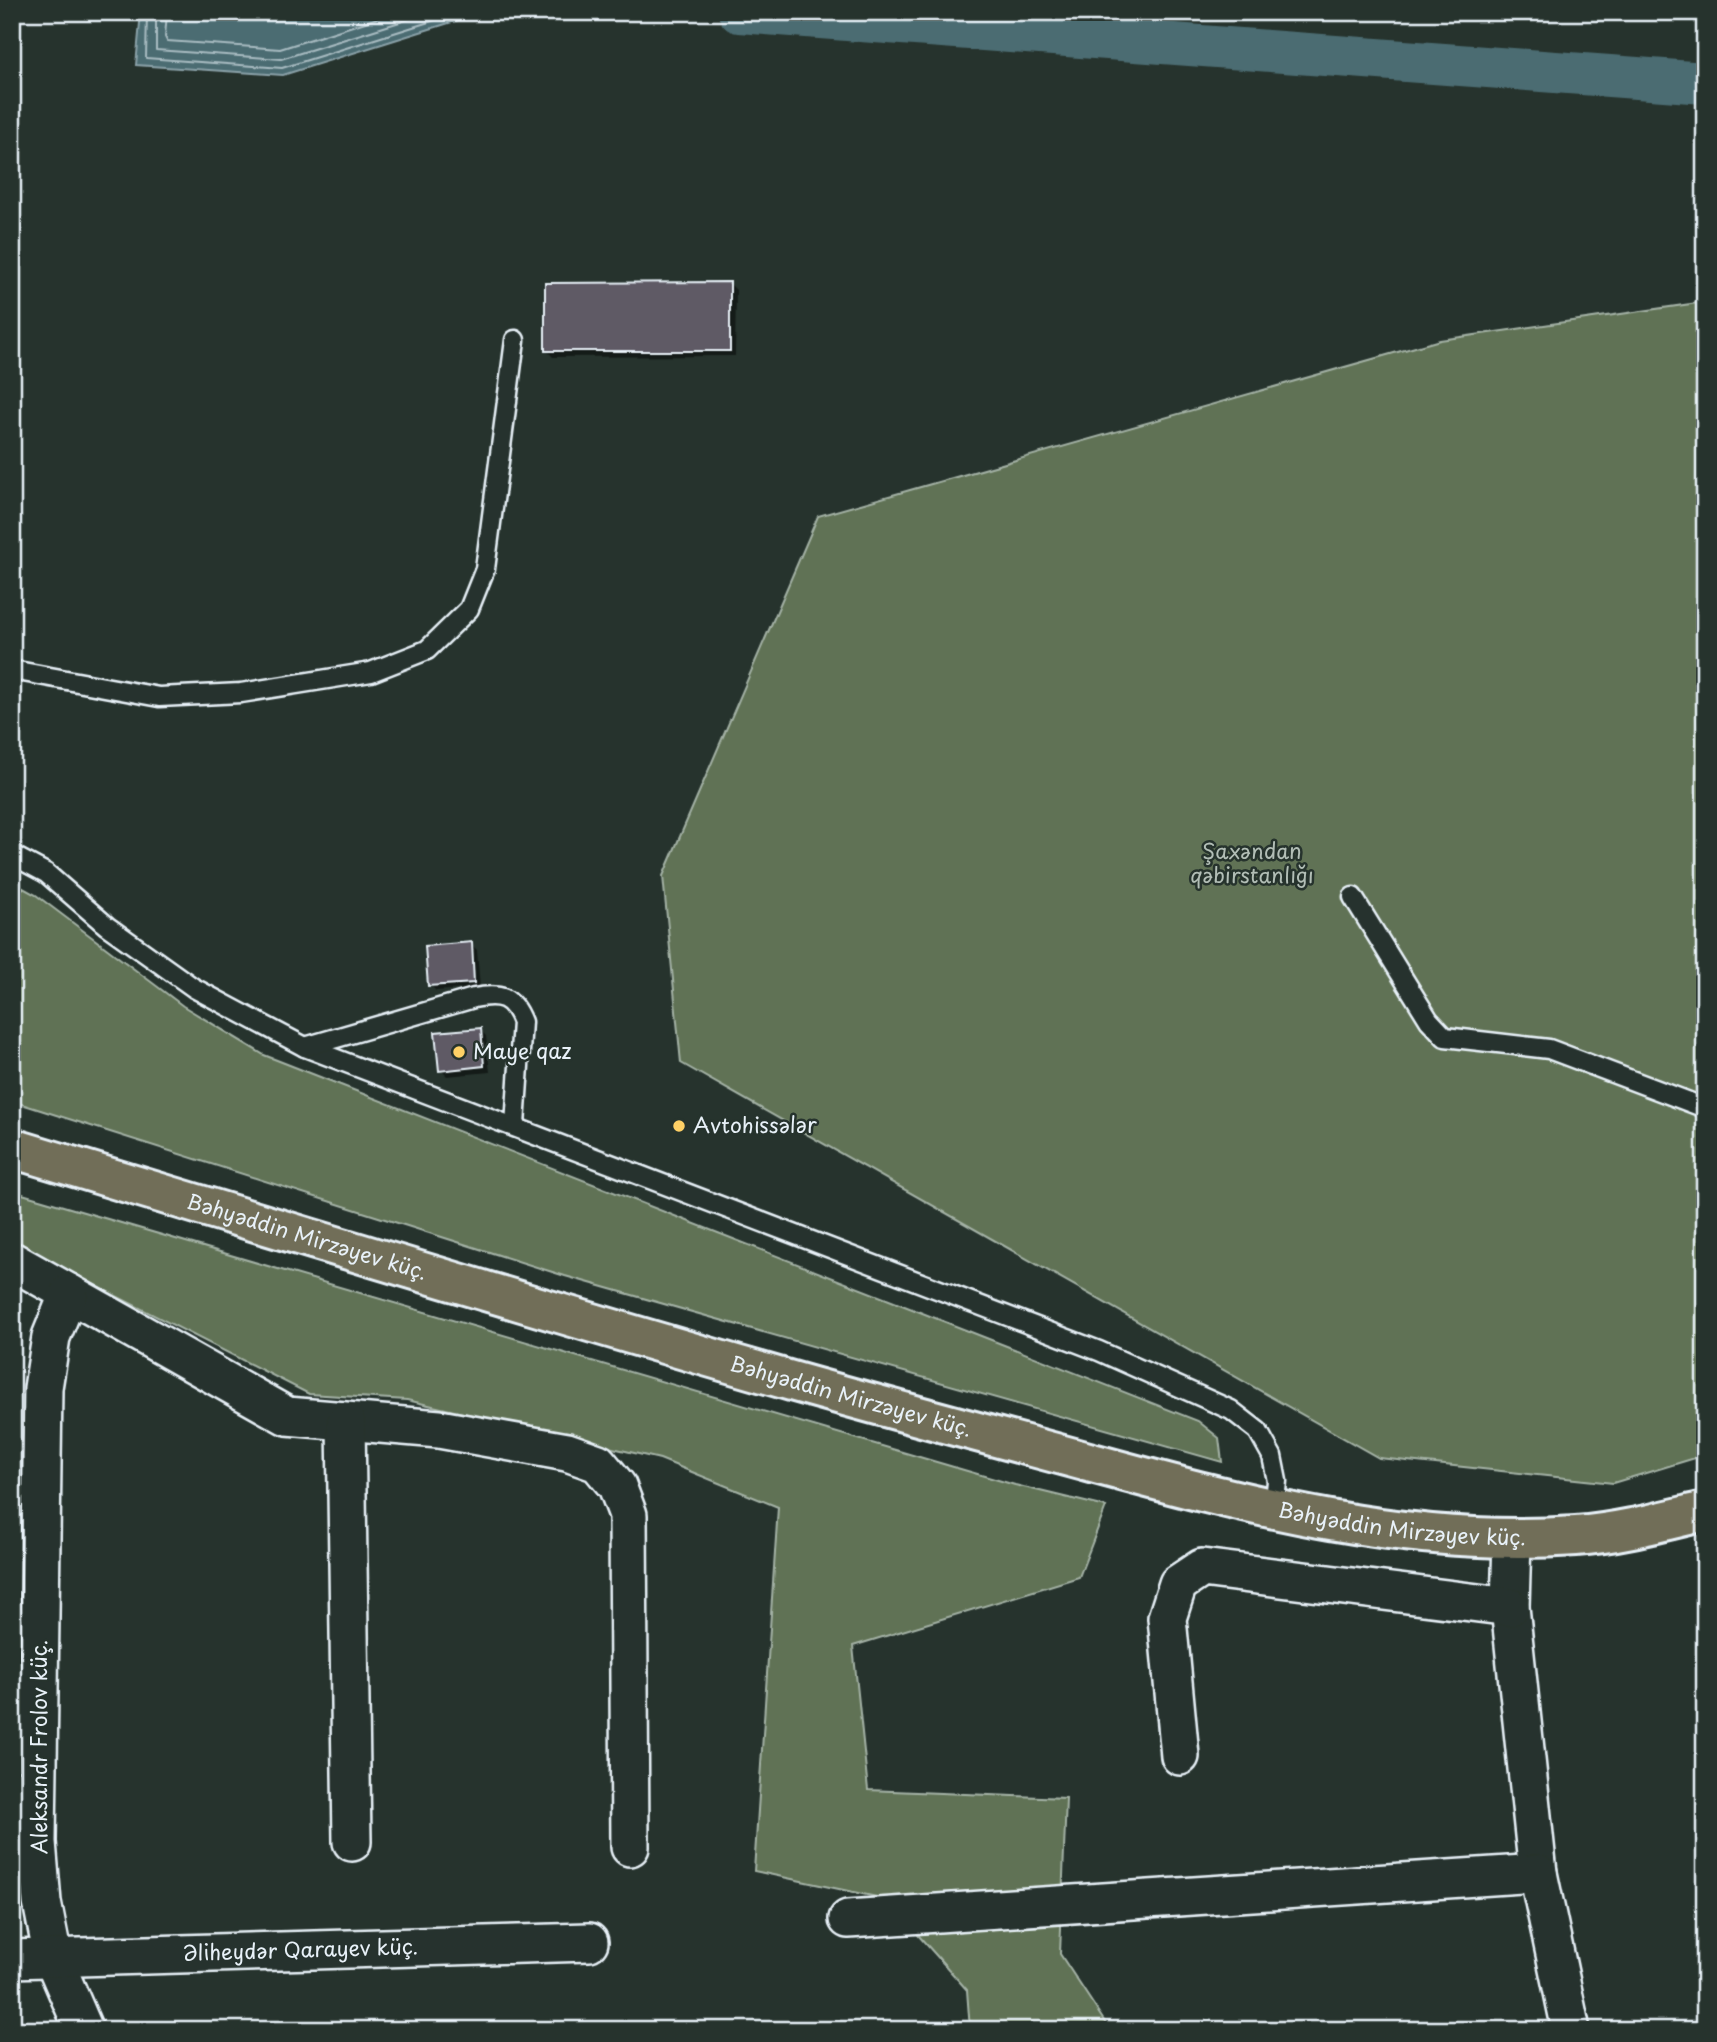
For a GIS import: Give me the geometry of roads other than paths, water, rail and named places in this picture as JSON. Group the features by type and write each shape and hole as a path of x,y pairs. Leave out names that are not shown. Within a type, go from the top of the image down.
{"highway":[{"name":"Bəhyəddin Mirzəyev küç.","path":"12,1148 554,1313 878,1405 1273,1511 1437,1535 1512,1539 1580,1536 1705,1511"}],"street":[{"path":"12,1261 287,1416 346,1422 380,1421 439,1429 567,1452 598,1463 617,1486 628,1515 630,1847"},
{"name":"Aleksandr Frolov küç.","path":"69,1293 51,1337 43,1388 37,1842 43,1902 53,1958 84,2030"},
{"path":"346,1422 352,1842"},
{"path":"1512,1539 1510,1607 1538,1873 1571,2030"},
{"path":"1180,1756 1167,1618 1178,1584 1202,1568 1510,1607"},
{"path":"848,1919 1538,1873"},
{"name":"Əliheydər Qarayev küç.","path":"12,1959 589,1942"}],"lane":[{"path":"12,670 159,697 241,693 371,672 427,650 469,609 485,569 515,340"},
{"path":"12,855 46,873 107,926 194,988 305,1047 515,1125 1099,1351 1231,1410 1258,1431 1272,1456 1277,1481 1273,1511"},
{"path":"1353,897 1429,1020 1445,1037 1549,1049 1705,1108"},
{"path":"305,1047 474,998 492,995 506,997 516,1006 522,1022 515,1125"}],"water":[{"path":"141,12 484,12 283,75 136,65"}],"waterway":[{"path":"739,12 1705,83"}],"place":[{"name":"Maye qaz","path":"459,1052"},
{"name":"Avtohissələr","path":"679,1126"}],"park label":[{"name":"Şaxəndan qəbirstanlığı","path":"1252,864"}]}
